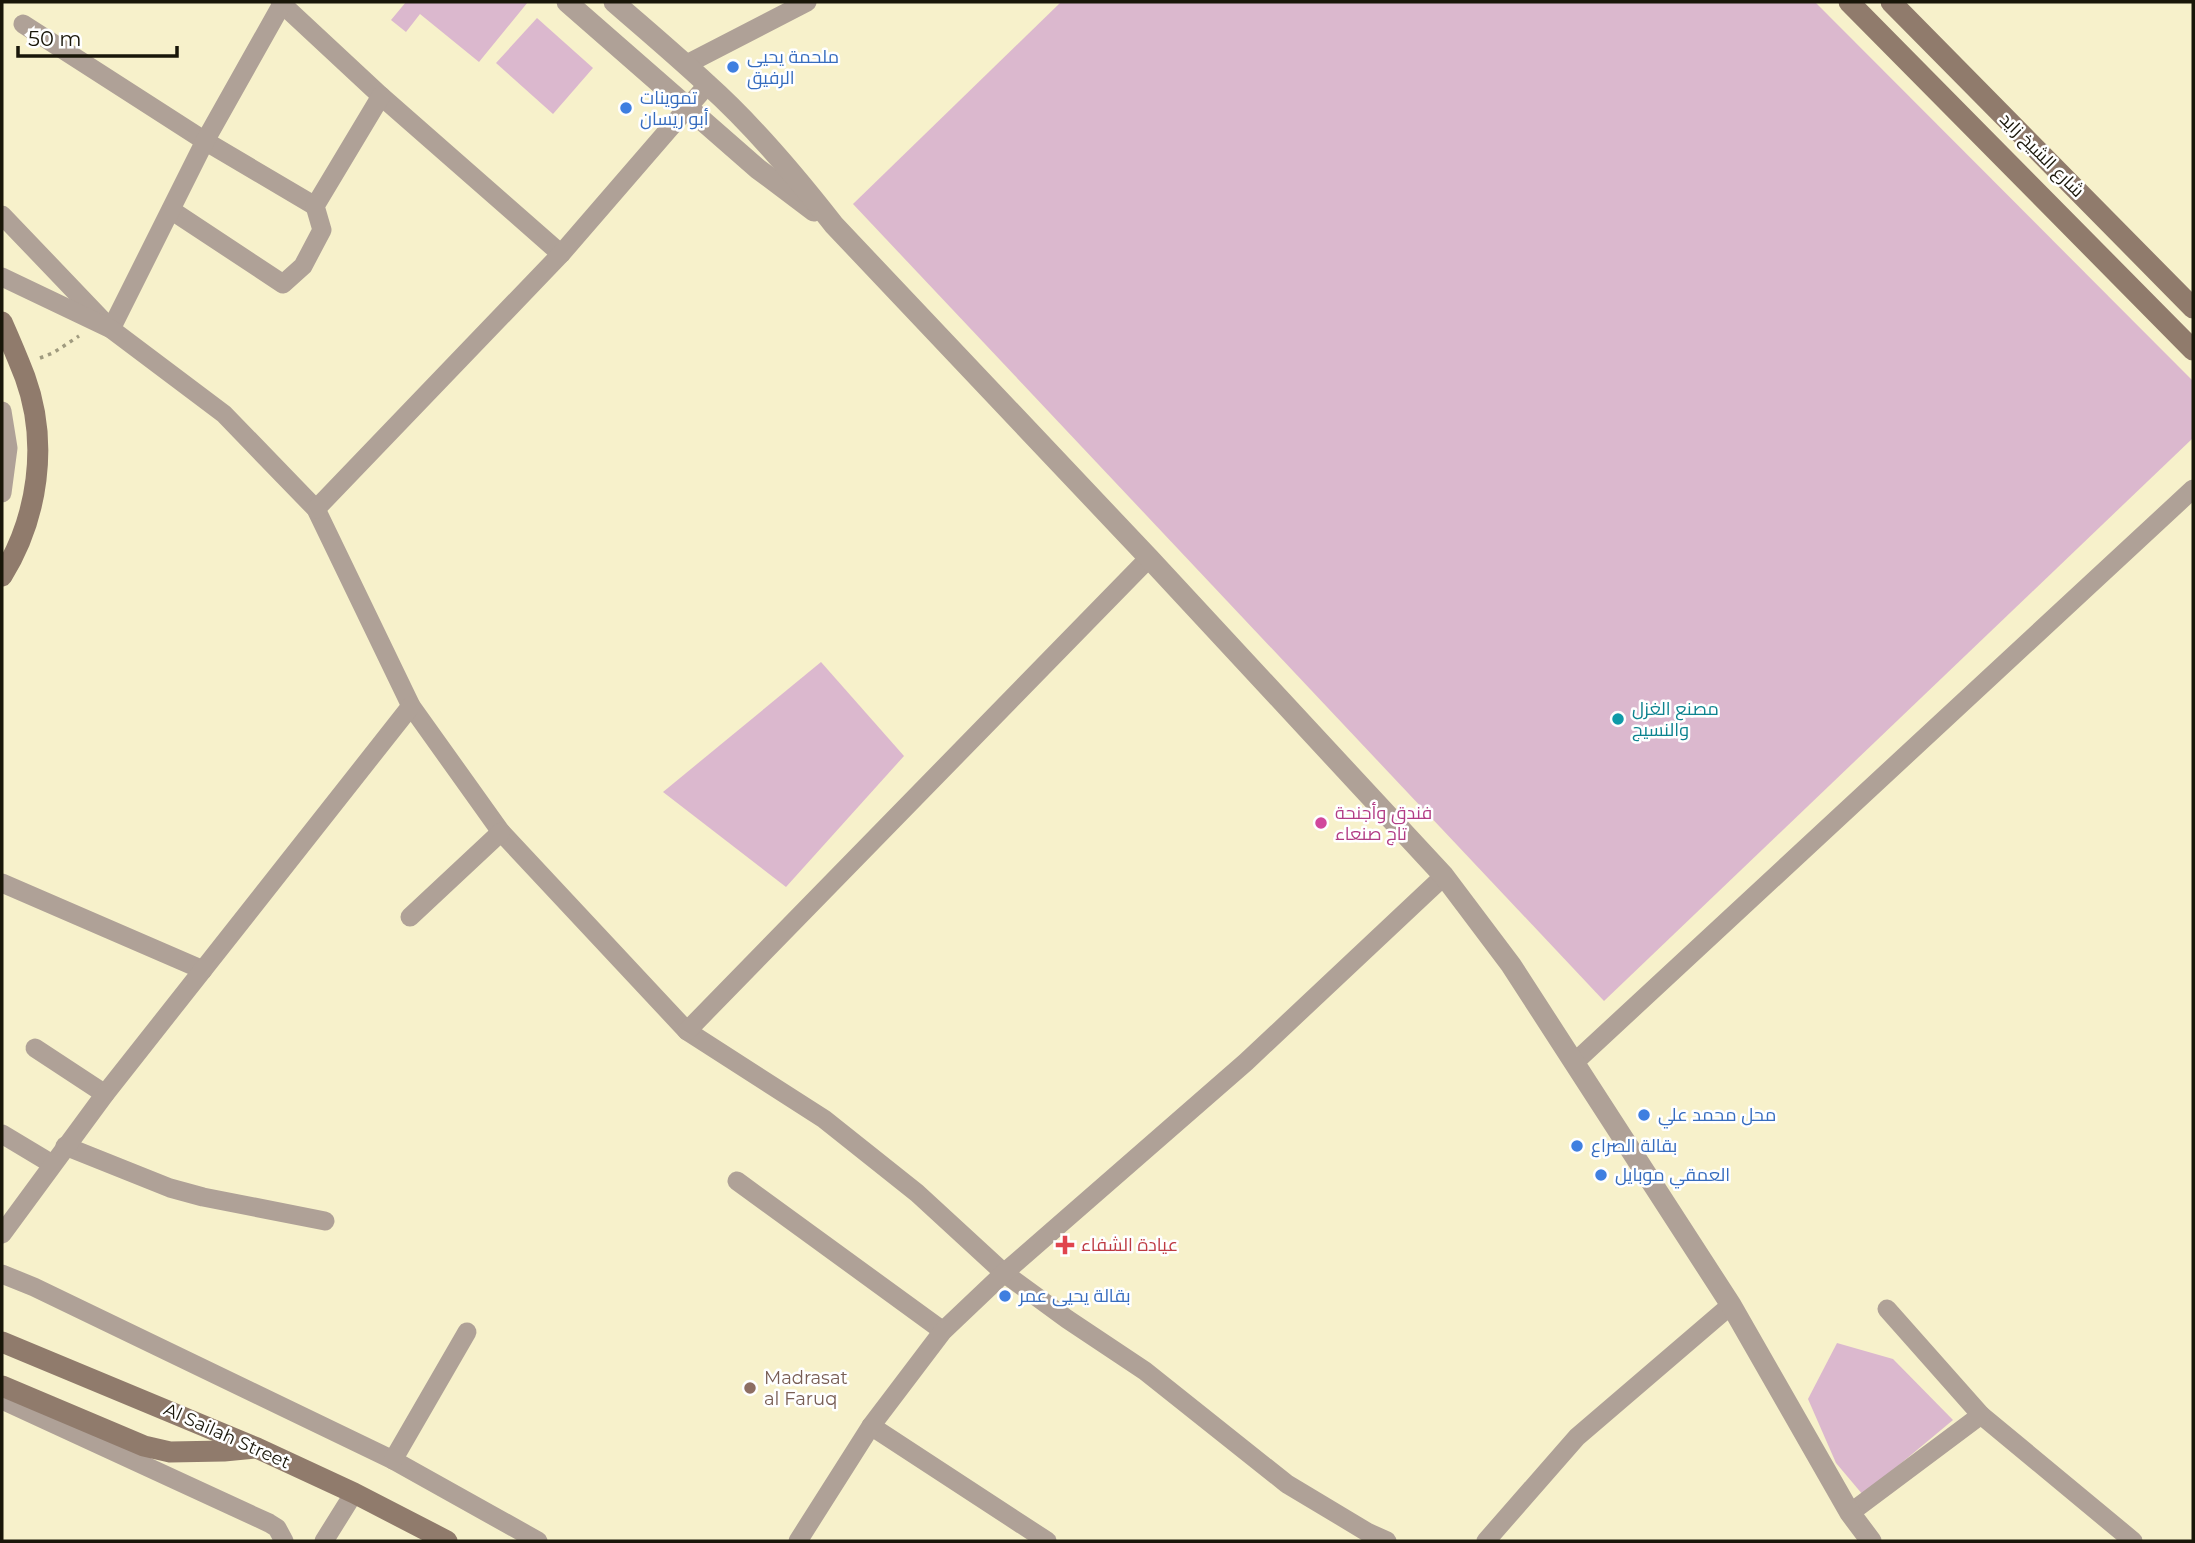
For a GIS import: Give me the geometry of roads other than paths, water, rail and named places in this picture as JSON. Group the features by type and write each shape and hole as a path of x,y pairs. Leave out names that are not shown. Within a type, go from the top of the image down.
{"main road":[{"path":"1849,2 2193,350"},
{"name":"شارع الشيخ زايد","path":"1891,2 2193,308"},
{"path":"2,322 26,379 38,440 33,503 24,533 2,576"},
{"name":"Al Sailah Street","path":"2,1342 257,1448 354,1493 447,1541"},
{"path":"2,1386 144,1446 170,1452 257,1448"}],"street":[{"path":"567,2 758,169 834,225"},
{"path":"614,2 708,84 774,152 834,225 1149,558 1444,876 1511,965 1576,1061 1731,1304 1850,1513 1871,1541"},
{"path":"685,65 807,2"},
{"path":"111,329 205,141 281,3 381,96 561,254"},
{"path":"23,24 205,141 315,206 322,230 303,266 283,284 171,210"},
{"path":"316,509 561,254 708,84"},
{"path":"315,206 381,96"},
{"path":"2,215 111,329 225,414 316,509 411,706 501,832 687,1031 824,1119 917,1193 1004,1273 1067,1320 1145,1371 1287,1484 1387,1541"},
{"path":"2,277 111,329"},
{"path":"2,411 8,449 2,493"},
{"path":"1576,1061 2193,489"},
{"path":"687,1031 1149,558"},
{"path":"2,1234 105,1094 411,706"},
{"path":"410,917 501,832"},
{"path":"798,1541 871,1426 943,1331 1004,1273 1246,1062 1444,876"},
{"path":"2,883 202,970"},
{"path":"35,1048 105,1094"},
{"path":"2,1134 52,1164"},
{"path":"65,1146 170,1188 326,1221"},
{"path":"737,1181 943,1331"},
{"path":"2,1274 393,1460 538,1541"},
{"path":"1486,1541 1577,1437 1731,1304"},
{"path":"1888,1309 1981,1415 2133,1541"},
{"path":"393,1460 467,1332"},
{"path":"2,1400 269,1522 277,1528 284,1541"},
{"path":"1850,1513 1981,1415"},
{"path":"871,1426 1047,1541"},
{"path":"324,1541 354,1493"}],"place":[{"name":"ملحمة يحيى الرفيق","path":"733,67"},
{"name":"تموينات أبو ريسان","path":"626,108"},
{"name":"مصنع الغزل والنسيج","path":"1618,719"},
{"name":"فندق وأجنحة تاج صنعاء","path":"1321,823"},
{"name":"محل محمد علي","path":"1644,1115"},
{"name":"بقالة الصراع","path":"1577,1146"},
{"name":"العمقي موبايل","path":"1601,1175"},
{"name":"عيادة الشفاء","path":"1065,1245"},
{"name":"بقالة يحيى عمر","path":"1005,1296"},
{"name":"Madrasat al Faruq","path":"750,1388"}]}
